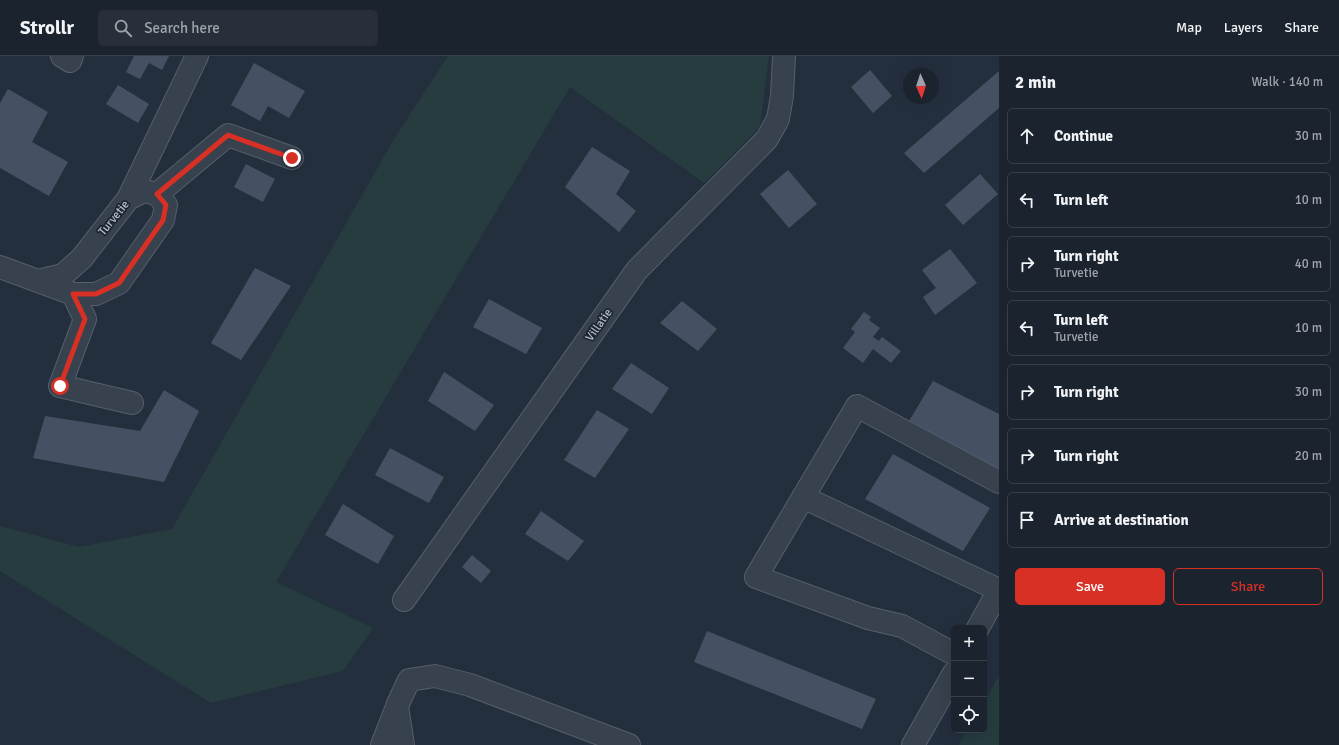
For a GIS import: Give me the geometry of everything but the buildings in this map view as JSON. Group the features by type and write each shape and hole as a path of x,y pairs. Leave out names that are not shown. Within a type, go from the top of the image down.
{"street":[{"path":"62,56 70,61 72,56"},
{"path":"128,198 197,56"},
{"name":"Villatie","path":"404,600 637,270 766,139 778,119 782,96 784,56"},
{"path":"0,267 73,294 96,294 119,283 163,220 166,205 157,194 228,135 292,158"},
{"name":"Turvetie","path":"38,281 63,274 82,258 128,198 144,191 157,194"},
{"path":"73,294 85,319 60,386 132,403"},
{"path":"951,652 902,626 868,618 756,577 857,406 999,482"},
{"path":"803,497 999,590 980,625"},
{"path":"382,745 409,680 435,676 470,685 536,708 629,745"},
{"path":"914,745 951,678"},
{"path":"397,706 403,745"}],"green space":[{"path":"448,56 769,56 760,127 704,183 570,87 276,582 373,628 343,671 211,703 0,571 0,526 79,547 172,529 394,139"},
{"path":"999,676 999,745 959,745 965,733 987,733 987,697"}],"route":[{"path":"60,386 85,319 73,294 96,294 119,283 163,220 166,205 157,194 228,135 292,158"}]}
